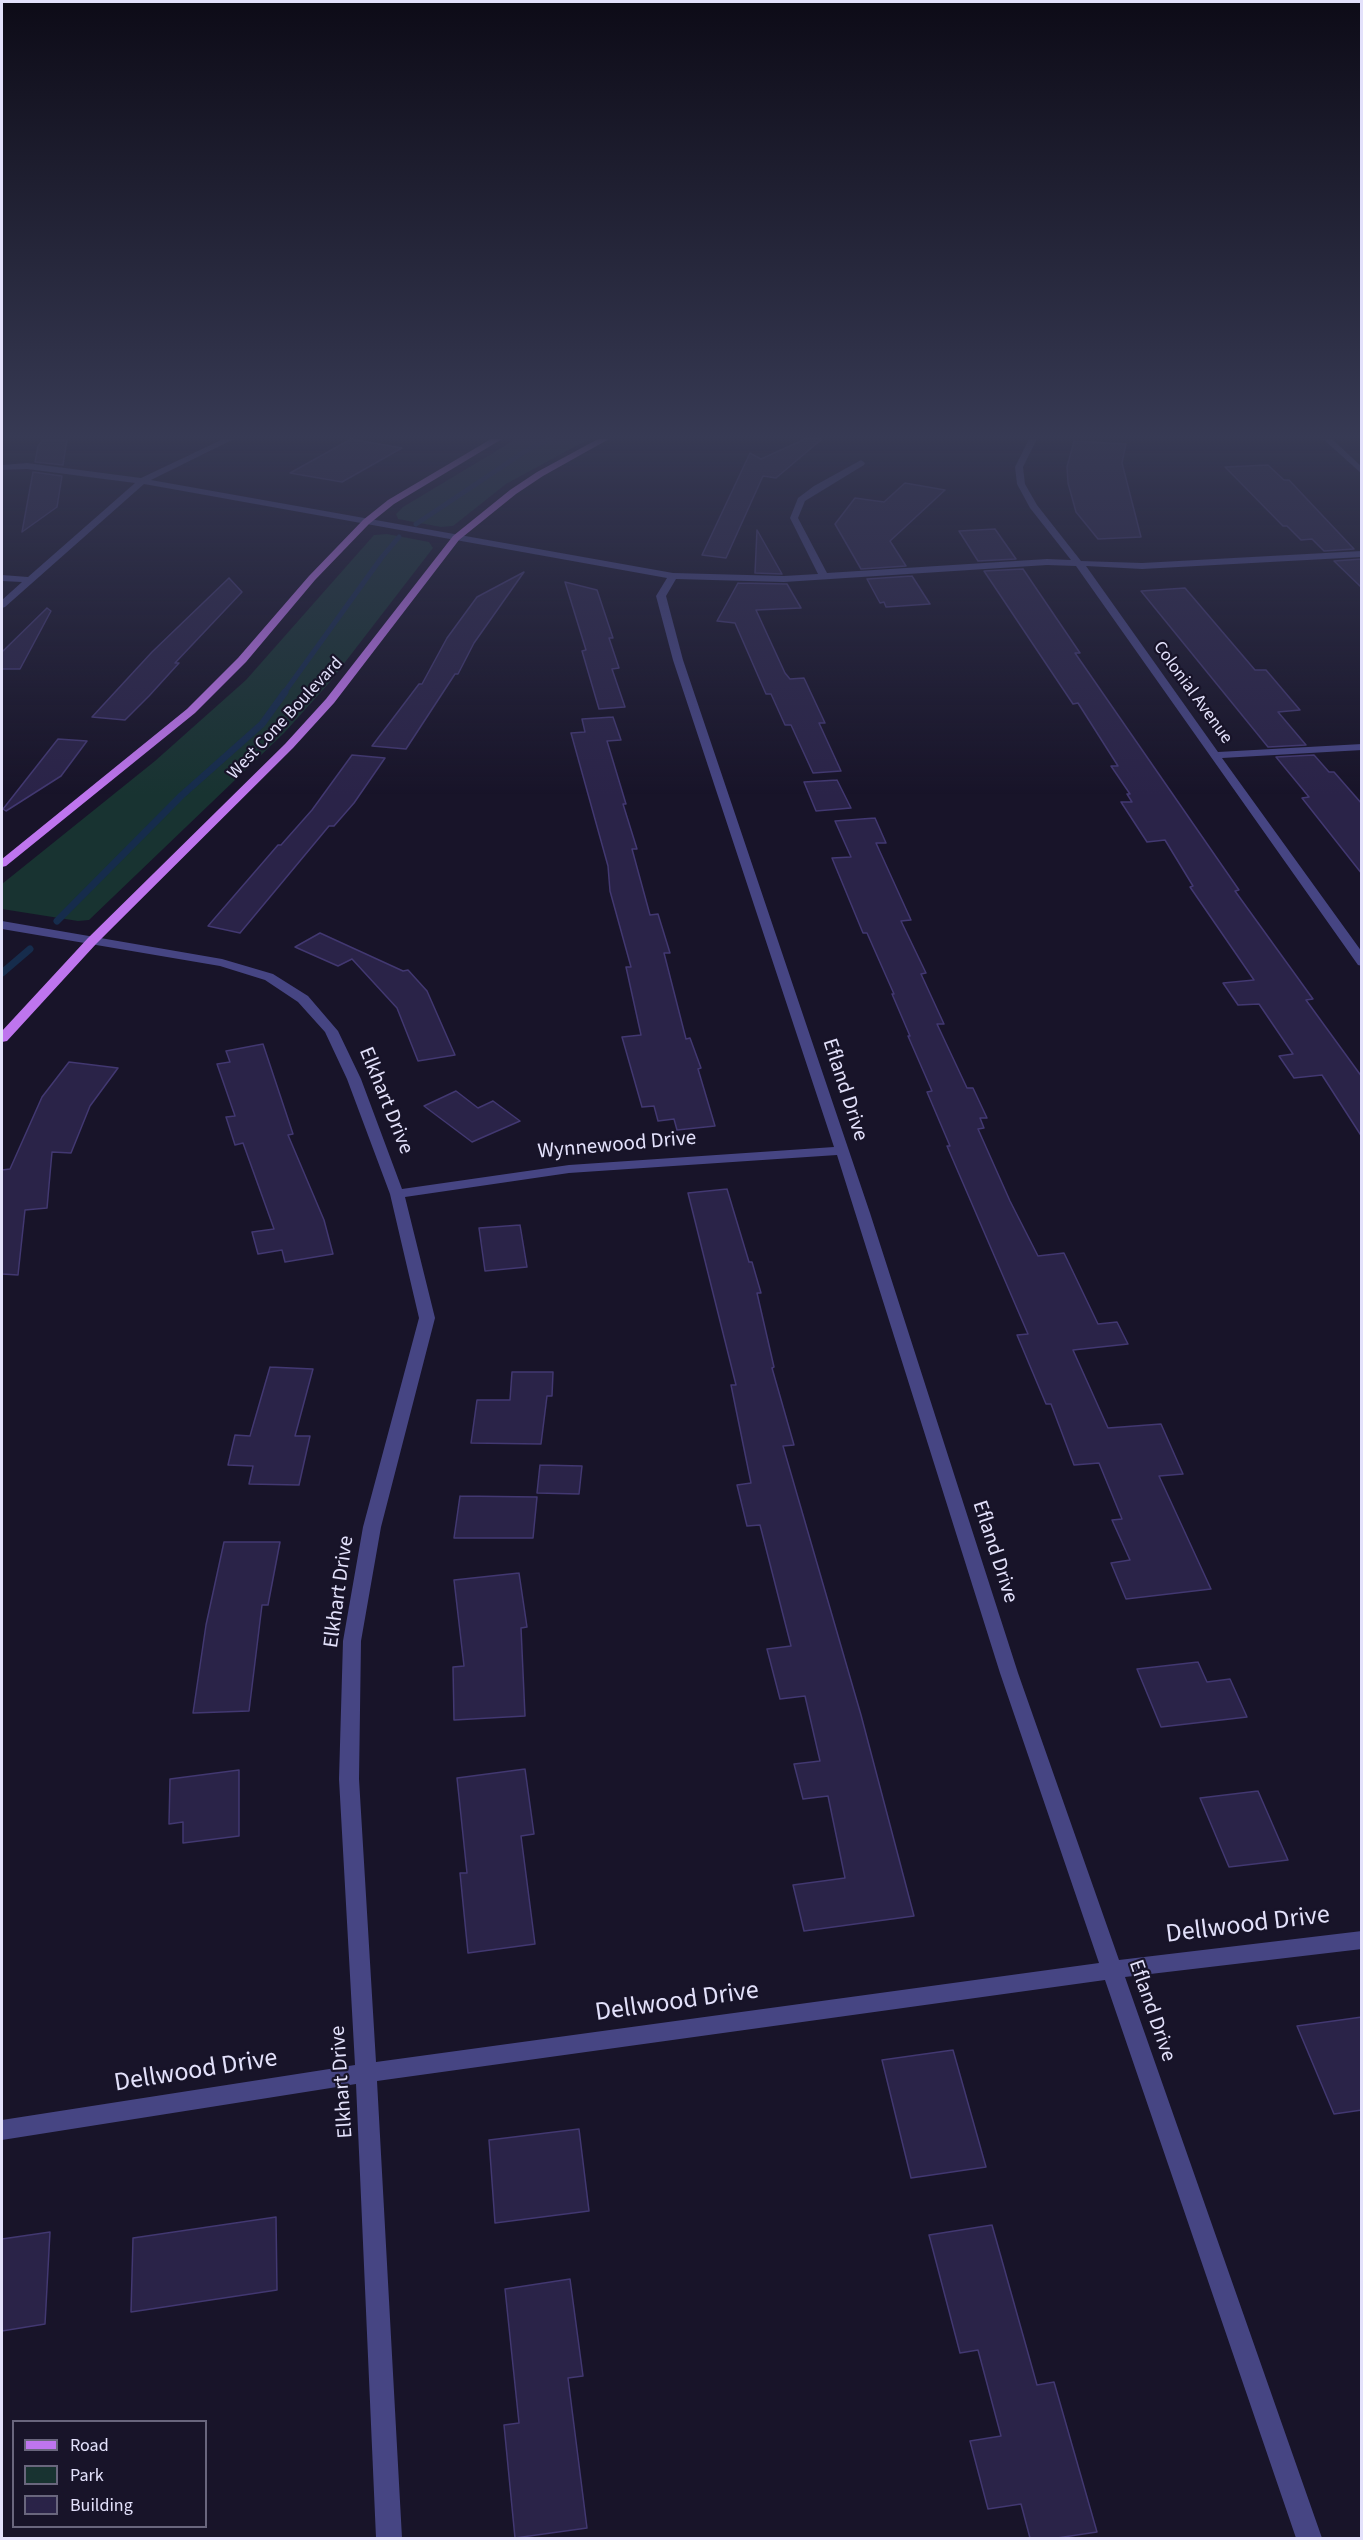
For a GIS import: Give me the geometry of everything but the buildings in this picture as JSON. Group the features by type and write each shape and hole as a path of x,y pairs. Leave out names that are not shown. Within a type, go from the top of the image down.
{"main road":[{"path":"2,864 191,711 242,660 332,558"},
{"name":"West Cone Boulevard","path":"2,1038 92,941 289,746 330,701 441,558"}],"street":[{"path":"2,606 55,558"},
{"path":"568,558 673,576 774,579 1047,562 1142,566 1297,558"},
{"path":"814,558 824,576"},
{"name":"Colonial Avenue","path":"1074,558 1217,755 1362,962"},
{"name":"Efland Drive","path":"673,576 661,596 678,660 862,1213 1009,1673 1309,2538"},
{"path":"2,578 29,580"},
{"path":"1217,755 1362,747"},
{"name":"Elkhart Drive","path":"2,925 222,963 269,977 303,999 331,1031 354,1079 397,1194 427,1318 372,1527 352,1641 349,1779 374,2208 389,2538"},
{"name":"Wynnewood Drive","path":"397,1194 569,1169 840,1151"},
{"name":"Dellwood Drive","path":"2,2130 365,2073 1112,1970 1362,1940"}],"green space":[{"path":"354,558 426,558 329,683 284,733 89,920 78,921 2,909 2,884 155,761 246,680"}],"waterway":[{"path":"284,693 382,558"},
{"path":"57,921 181,796 262,724 285,692"},
{"path":"2,973 30,949"}]}
